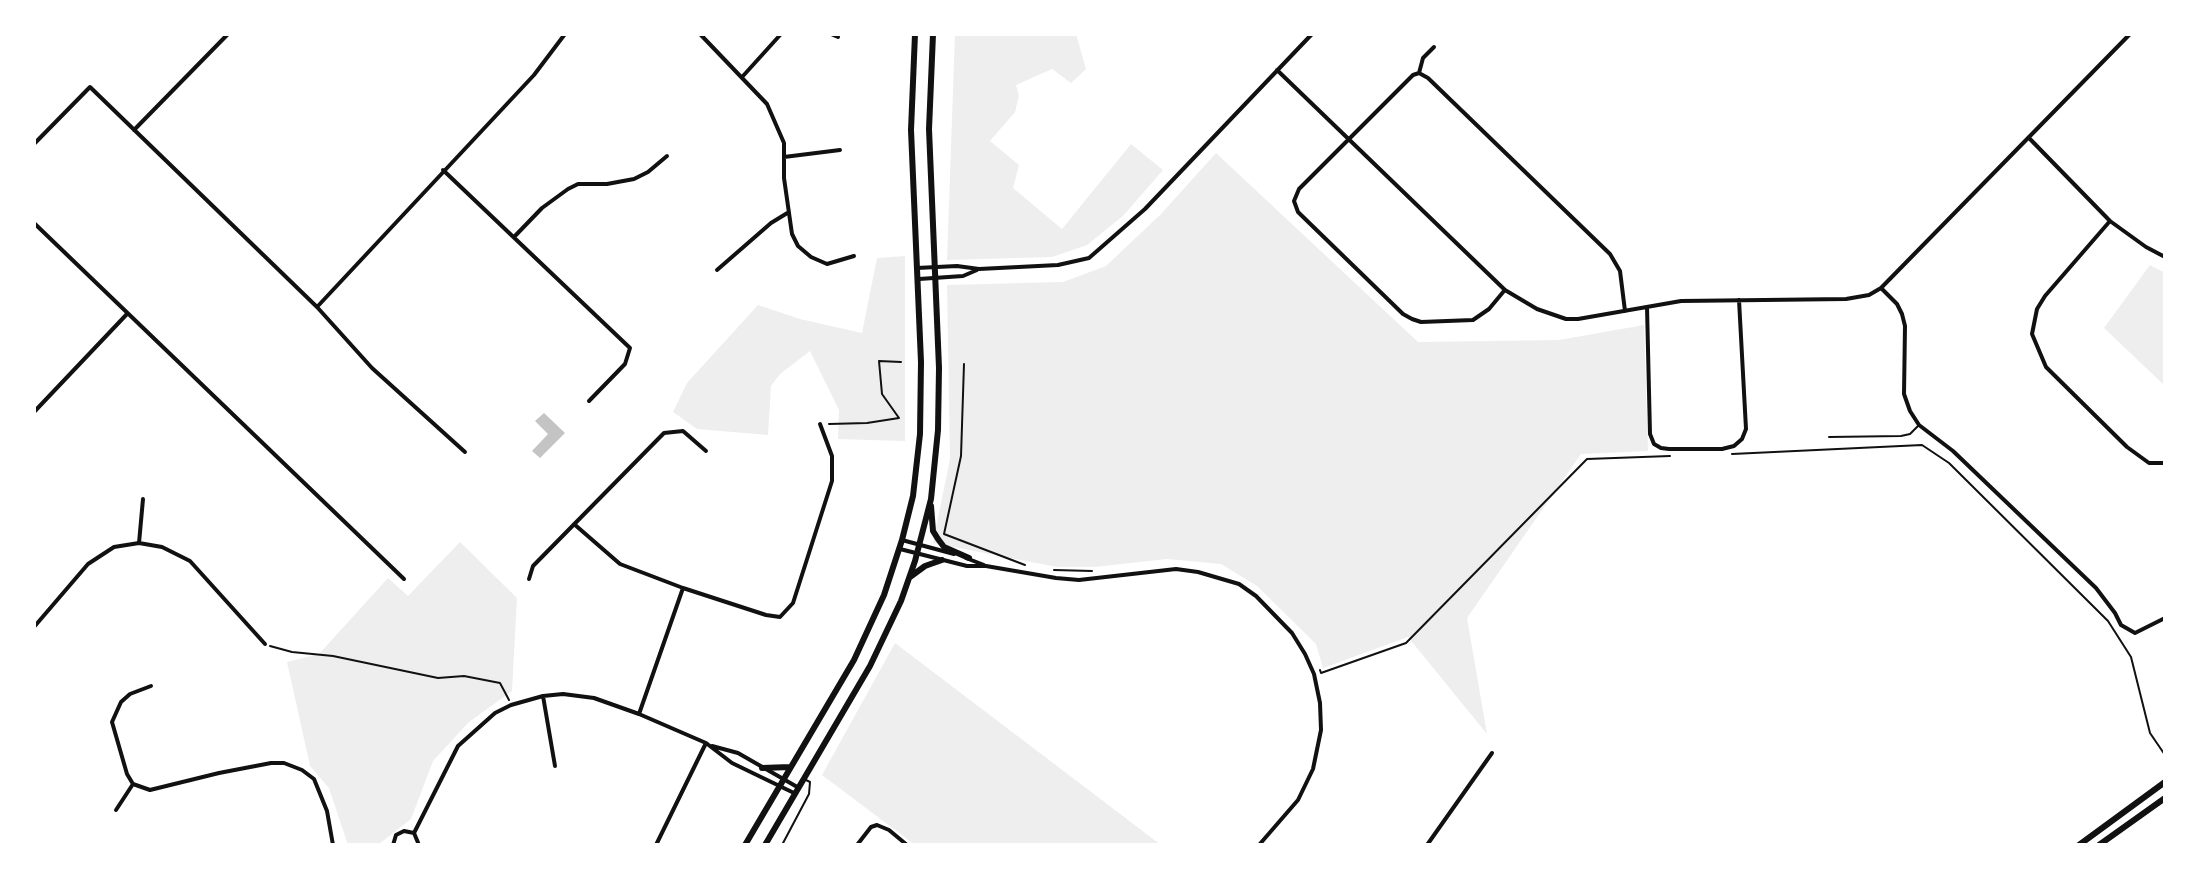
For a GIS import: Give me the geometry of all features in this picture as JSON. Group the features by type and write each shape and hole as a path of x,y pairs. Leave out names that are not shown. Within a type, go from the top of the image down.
{"main road":[{"path":"745,845 854,660 884,595 900,549 913,496 920,434 921,362 911,130 915,34"},
{"path":"933,34 929,129 936,267 938,430 931,523 944,547 969,558"},
{"path":"765,845 870,666 909,577 931,499"},
{"path":"909,577 925,566 942,560"},
{"path":"762,768 790,767"},
{"path":"2079,845 2165,782"},
{"path":"2099,845 2165,798"}],"street":[{"path":"134,130 228,34"},
{"path":"317,307 534,75 565,34"},
{"path":"700,34 767,104 784,143 789,212 792,234 798,246 811,257 827,264 854,256"},
{"path":"743,76 781,34"},
{"path":"831,34 838,37"},
{"path":"916,268 1058,265 1089,258 1145,209 1312,34"},
{"path":"1277,70 1505,290 1537,309 1566,319 1681,301 1846,299 1869,295 1881,288 2130,34"},
{"path":"1419,73 1423,58 1434,47"},
{"path":"1419,73 1407,78 1299,189 1294,201 1298,212 1403,314 1421,322 1473,320 1489,309 1505,290"},
{"path":"1419,73 1428,78 1610,254 1620,271 1625,311"},
{"path":"34,144 90,87 317,307 372,368 465,452"},
{"path":"2028,138 2110,221 2165,257"},
{"path":"784,157 840,150"},
{"path":"514,237 542,208 568,189 578,184 607,184 634,179 667,156"},
{"path":"443,170 630,348 625,364 589,401"},
{"path":"717,270 771,223 789,212"},
{"path":"2110,221 2045,296 2037,309 2032,334 2046,367 2127,447 2149,463 2165,463"},
{"path":"34,223 404,579"},
{"path":"916,279 963,276 979,269"},
{"path":"1881,288 1902,314 1905,326 1904,394 1919,425 1953,451 2074,567 2107,601 2121,625 2135,633 2165,618"},
{"path":"1647,306 1650,434 1654,444 1669,449 1722,449 1734,446 1742,439 1746,429 1739,300"},
{"path":"34,412 127,314"},
{"path":"574,524 620,564 683,588 780,617 793,603 832,481 832,456 820,424"},
{"path":"529,579 533,566 664,433 683,431 706,451"},
{"path":"139,543 143,499"},
{"path":"902,540 969,558 986,566"},
{"path":"34,627 88,564 114,547 139,543 162,547 190,561 265,644"},
{"path":"900,549 967,566 1079,580 1176,569 1218,576 1239,584 1256,596 1292,633 1314,674 1321,730 1313,769 1298,800 1259,845"},
{"path":"639,714 683,588"},
{"path":"151,686 130,694 121,702 112,722 127,774 133,784 150,790 219,773 284,763 314,779 327,811 333,845"},
{"path":"414,833 458,746 475,728 511,705 543,696 577,695 639,714 712,746 738,753 781,782"},
{"path":"543,696 555,766"},
{"path":"656,845 706,743"},
{"path":"712,746 732,763 798,791"},
{"path":"1427,845 1492,753"},
{"path":"116,810 133,784"},
{"path":"857,845 871,827 877,825 889,830 907,845"},
{"path":"393,845 398,833 408,831 414,833 419,845"}],"lane":[{"path":"1829,437 1901,436 1910,434 1919,425"},
{"path":"782,845 809,794 810,782 805,779"}],"path":[{"path":"820,424 867,423 899,418 882,394 879,361 901,362"},
{"path":"964,364 961,456 944,534 1036,570"},
{"path":"1725,454 1922,445 1940,457 2108,621 2131,657 2150,733 2165,755"},
{"path":"1316,661 1321,673 1406,643 1587,459 1679,456"},
{"path":"1051,570 1094,571"},
{"path":"265,644 292,652 333,656 438,678 464,676 500,683 511,705"}],"shaded area":[{"path":"955,34 1076,34 1086,69 1071,83 1052,69 1016,85 1019,96 1015,112 990,141 1019,165 1013,188 1062,229 1131,144 1163,170 1123,216 1087,245 1052,257 947,260"},
{"path":"1216,153 1418,342 1559,340 1644,325 1648,451 1581,454 1467,618 1487,734 1408,637 1323,668 1316,644 1257,586 1221,564 1167,559 1094,567 1057,567 933,543 950,459 947,285 1063,282 1106,266 1161,214"},
{"path":"905,256 905,441 838,439 839,410 810,351 780,374 771,386 768,435 697,429 673,412 687,383 758,305 800,319 862,333 877,258"},
{"path":"2150,265 2165,273 2165,386 2104,328"},
{"path":"460,542 517,598 512,691 469,722 433,761 411,819 379,844 348,845 329,788 310,766 287,662 319,654 388,578 408,596"},
{"path":"895,643 1161,845 915,845 822,775"}],"building":[{"path":"544,413 565,433 540,458 532,451 548,434 535,421"}]}
